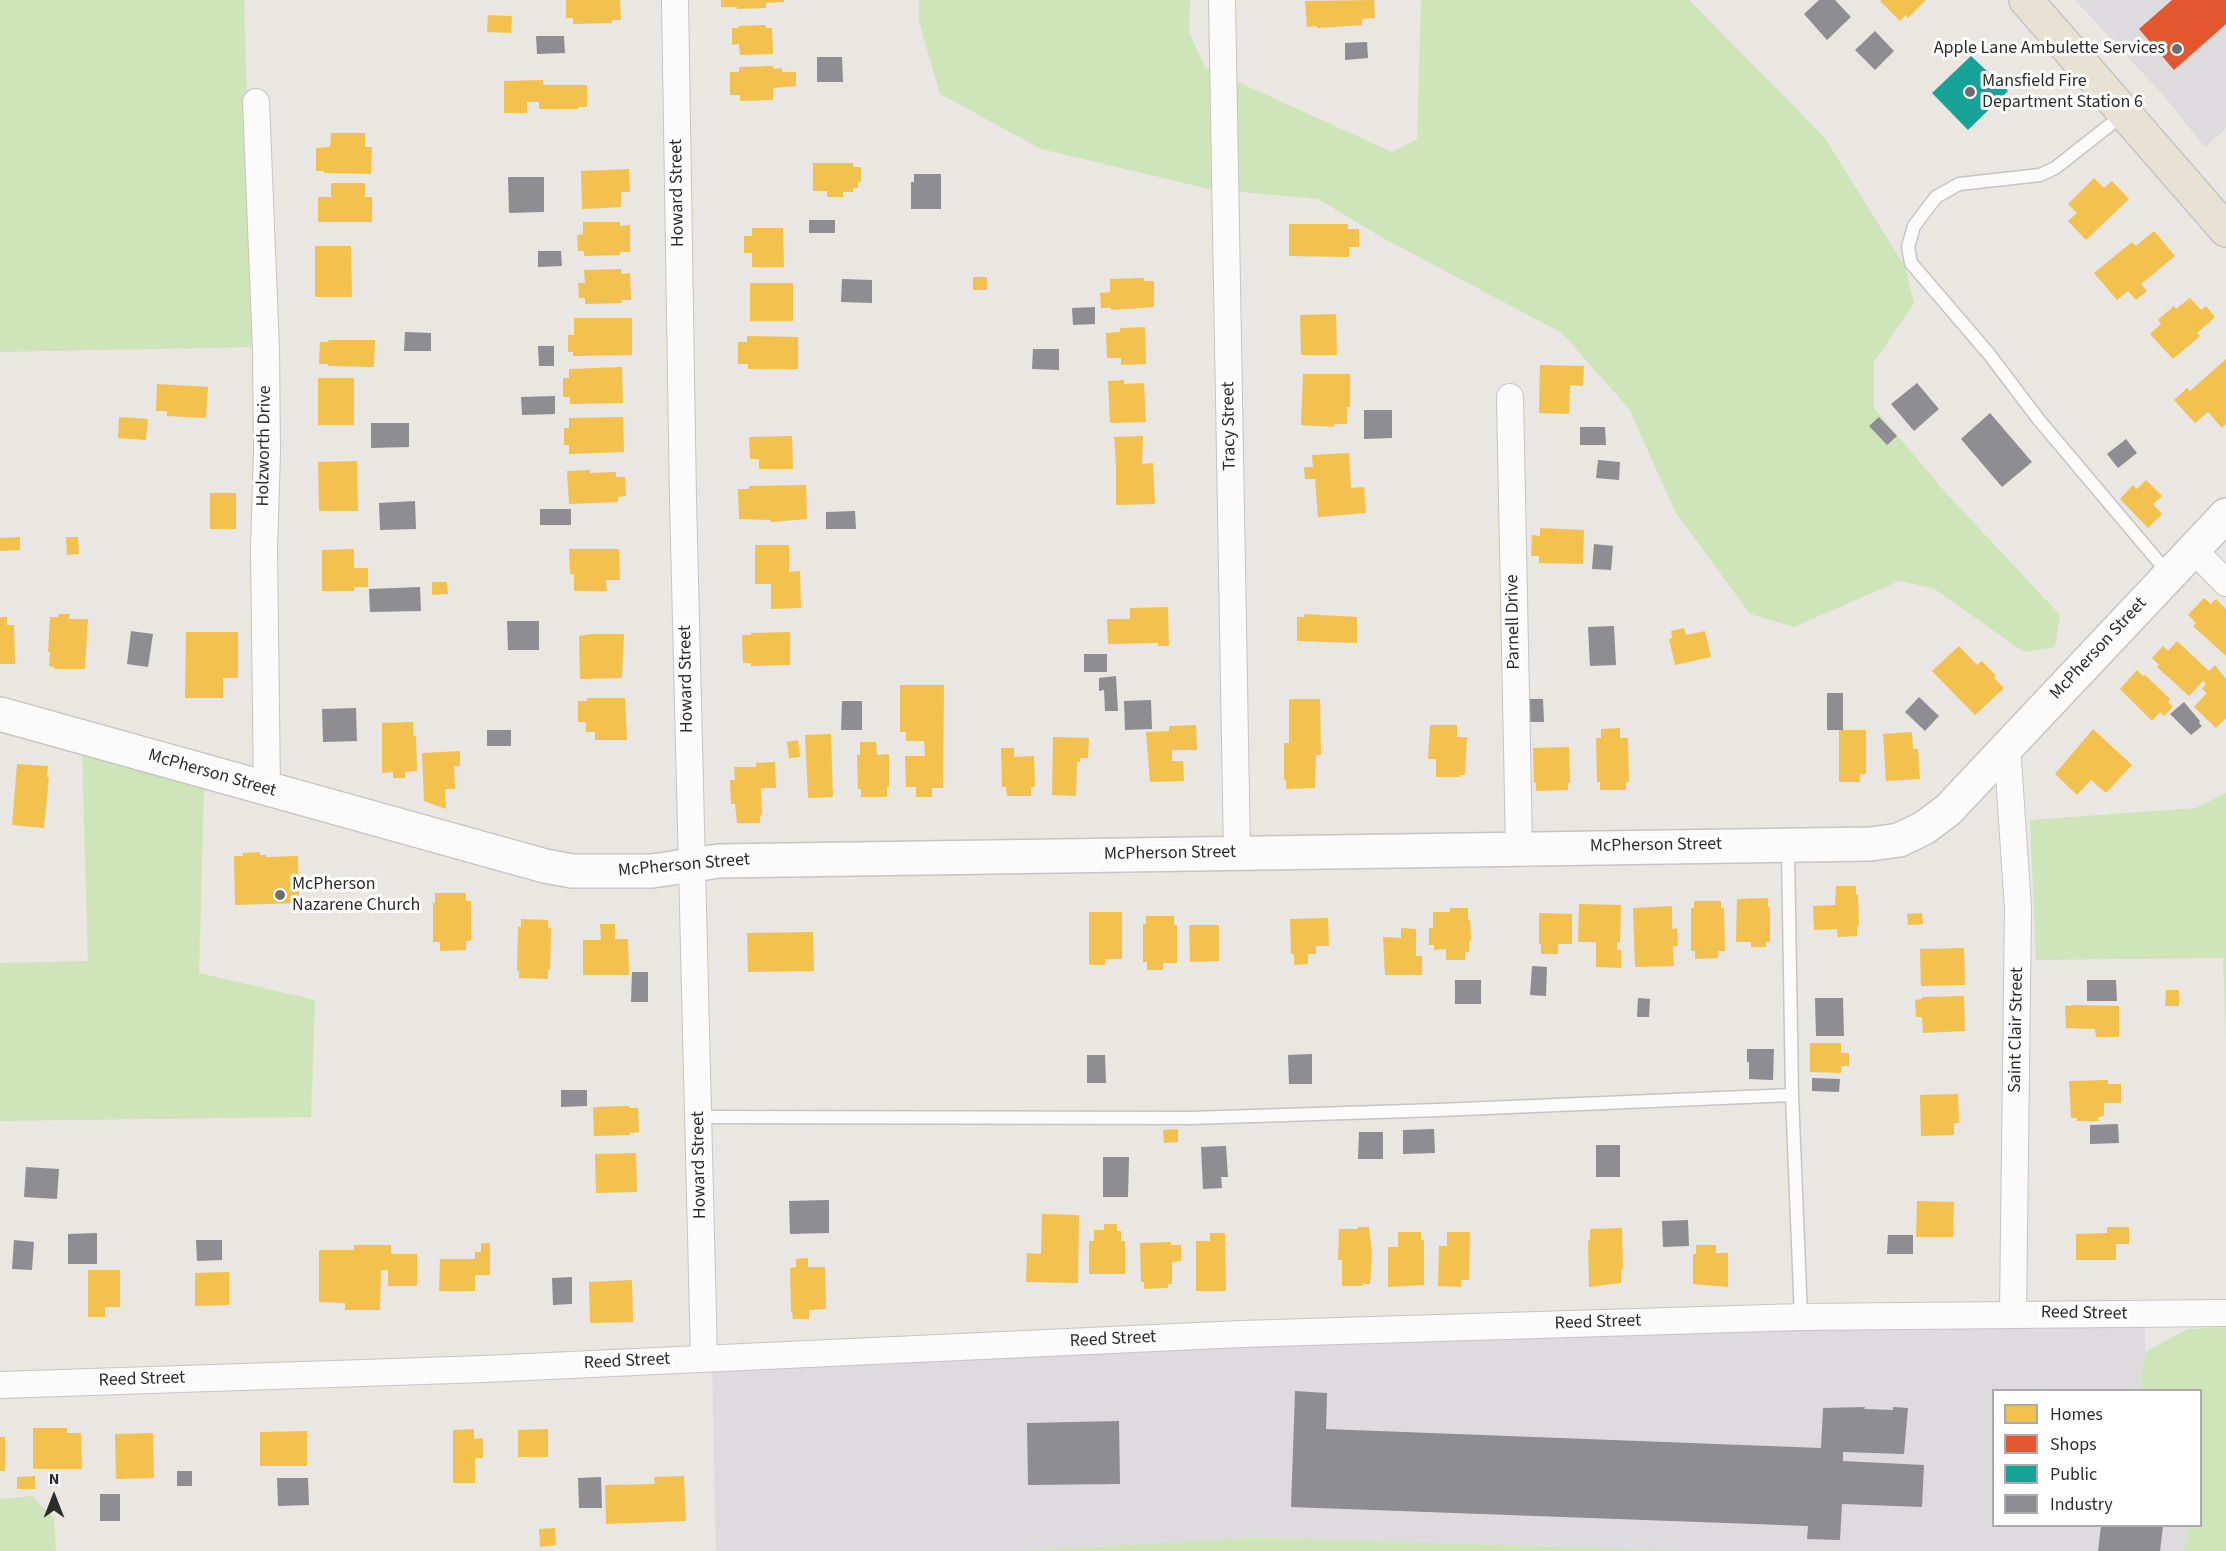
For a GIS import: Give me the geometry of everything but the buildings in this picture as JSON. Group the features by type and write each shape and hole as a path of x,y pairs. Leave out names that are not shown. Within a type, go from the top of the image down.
{"main road":[{"path":"2026,0 2226,230"}],"street":[{"name":"Howard Street","path":"675,0 691,865 704,1358"},
{"name":"Tracy Street","path":"1222,0 1237,853"},
{"name":"Holzworth Drive","path":"256,102 266,350 267,451 264,548 267,790"},
{"name":"Parnell Drive","path":"1510,397 1519,848"},
{"name":"McPherson Street","path":"0,714 267,790 545,866 572,871 652,871 719,861 1871,844 1899,840 1924,828 1948,810 2226,515"},
{"path":"2193,549 2226,583"},
{"name":"Saint Clair Street","path":"2007,746 2018,908 2013,1313"},
{"name":"Reed Street","path":"0,1385 473,1370 1229,1334 1801,1317 2013,1313 2162,1315 2226,1313"}],"lane":[{"path":"2125,113 2055,168 2040,175 1959,184 1936,197 1914,226 1908,247 1911,263 1989,354 2039,420 2169,574"},
{"path":"1788,844 1792,1095 1801,1317"},
{"path":"699,1117 1191,1118 1428,1111 1792,1095"}],"shaded area":[{"path":"2075,0 2226,0 2226,128 2205,147 2164,96"},
{"path":"2144,1305 2145,1352 2141,1389 1992,1389 1992,1527 2189,1527 2183,1551 1681,1551 1255,1537 1027,1551 716,1551 712,1369"}],"green space":[{"path":"0,0 244,0 254,347 0,352"},
{"path":"919,0 1190,0 1189,32 1205,67 1392,152 1417,139 1421,0 1689,0 1825,138 1905,267 1914,303 1874,362 1874,408 1945,492 2060,615 2055,647 2024,652 1933,588 1899,581 1794,627 1750,614 1676,513 1629,409 1562,333 1383,238 1318,199 1209,189 1041,149 940,94 919,22"},
{"path":"82,754 204,789 199,973 315,1000 311,1117 0,1121 0,963 88,961"},
{"path":"2226,793 2226,1042 2223,958 2036,960 2030,820 2196,808"},
{"path":"2226,1327 2226,1551 2183,1551 2189,1527 2202,1527 2202,1389 2141,1389 2145,1352 2188,1329"},
{"path":"32,1496 54,1518 56,1551 0,1551 0,1499"},
{"path":"1255,1537 1681,1551 1027,1551"}],"place":[{"name":"Apple Lane Ambulette Services","path":"2177,49"},
{"name":"Mansfield Fire Department Station 6","path":"1970,92"},
{"name":"McPherson Nazarene Church","path":"280,895"}]}
